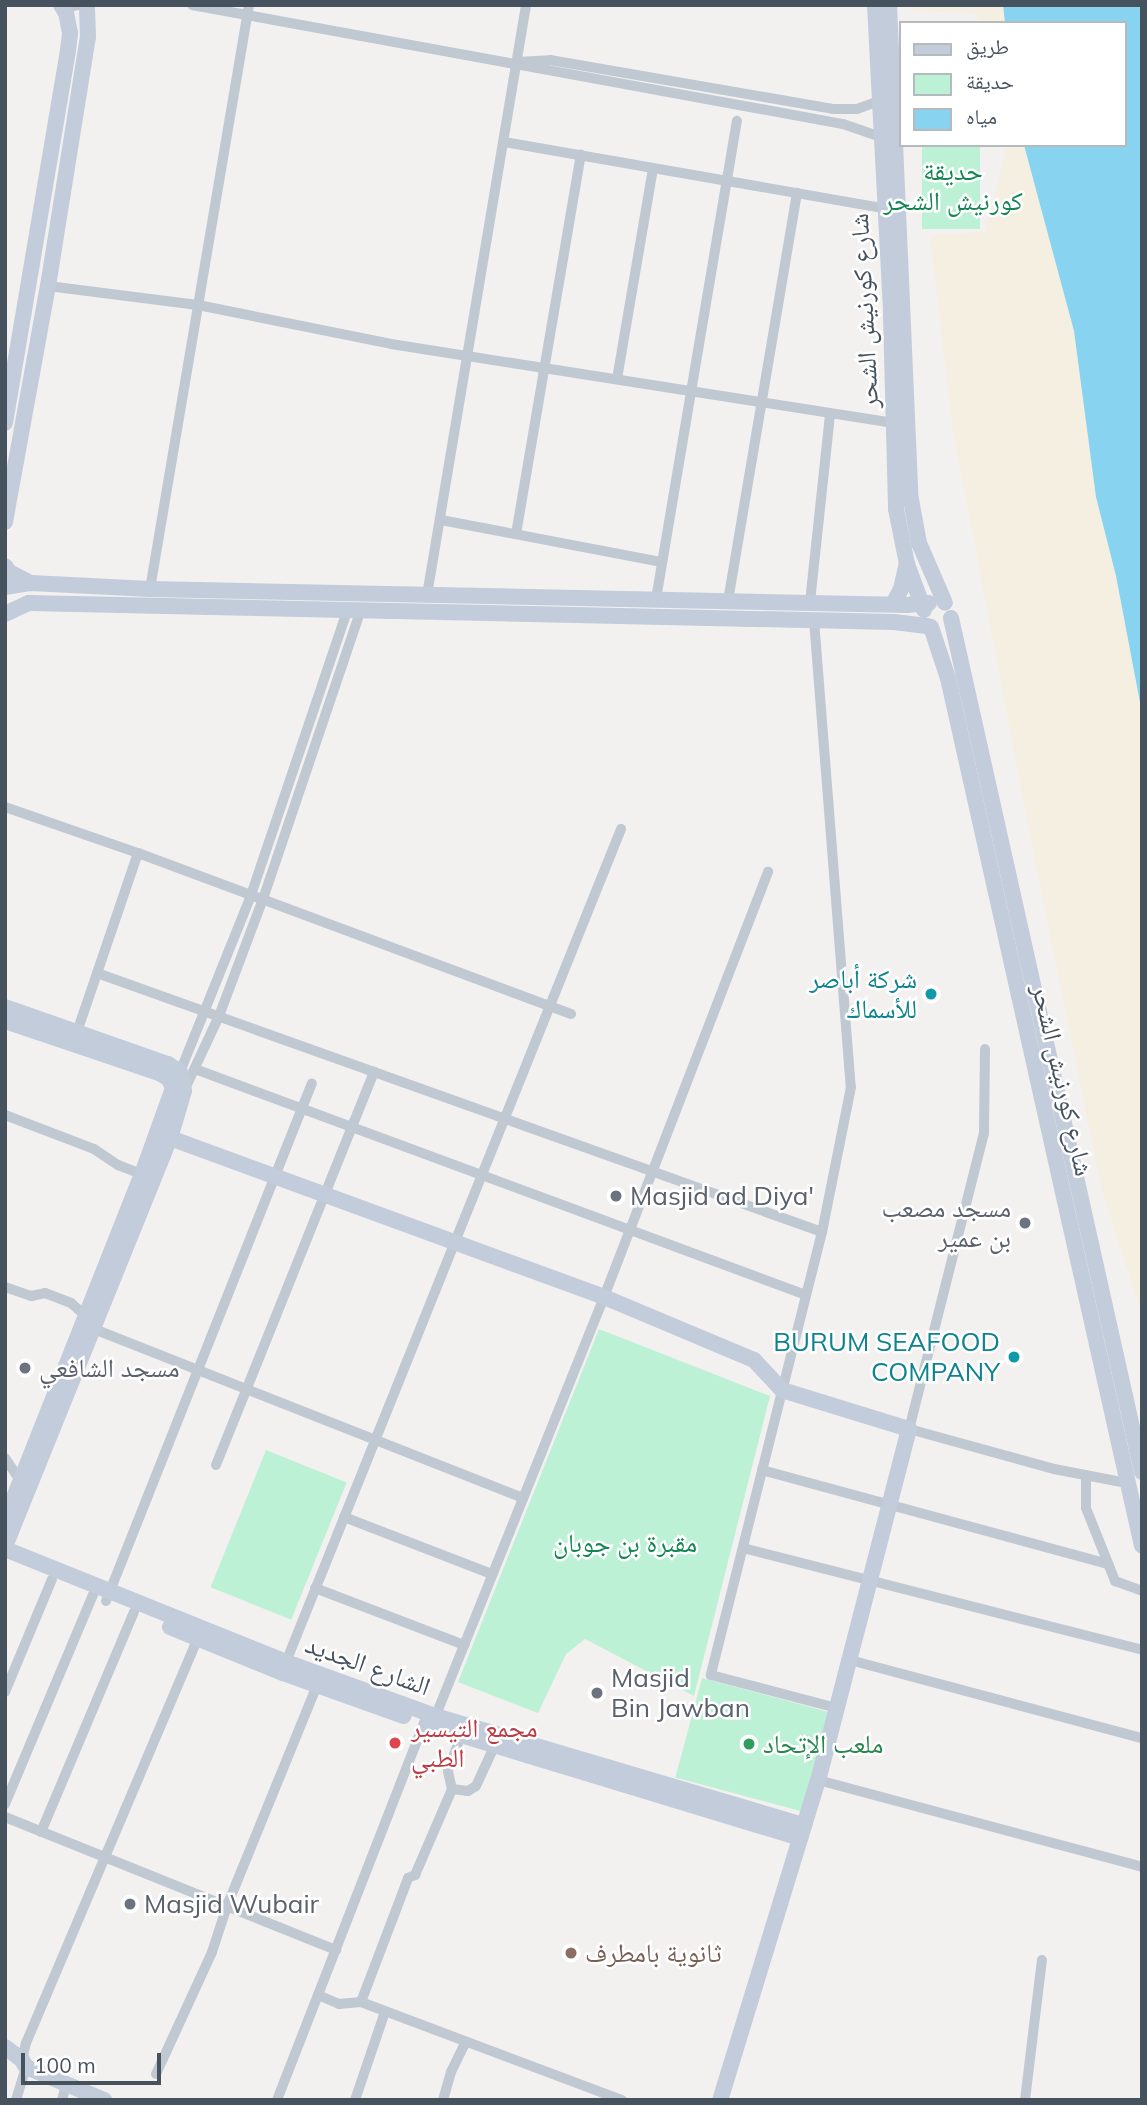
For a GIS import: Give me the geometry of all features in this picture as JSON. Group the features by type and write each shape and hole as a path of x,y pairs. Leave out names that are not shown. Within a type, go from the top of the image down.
{"street":[{"path":"5,522 48,286 88,37 87,5"},
{"path":"192,5 248,10 517,62 548,72 843,124 881,137"},
{"path":"427,595 526,5"},
{"name":"شارع كورنيش الشحر","path":"875,5 884,208 897,314 894,423 897,522 907,564 933,613 1028,953 1142,1472"},
{"name":"شارع كورنيش الشحر","path":"889,5 897,314 911,510 1142,1546"},
{"path":"5,423 68,50 70,33 67,6"},
{"path":"149,589 248,10"},
{"path":"517,62 544,59 841,110 865,107 879,101"},
{"path":"656,599 737,121"},
{"path":"504,142 884,208"},
{"path":"516,534 581,155"},
{"path":"617,379 653,169"},
{"path":"728,601 797,193"},
{"path":"48,286 198,305 391,344 894,423"},
{"path":"11,390 29,392"},
{"path":"810,602 830,415"},
{"path":"441,520 662,562"},
{"path":"892,604 904,581 907,564"},
{"path":"5,566 9,572 31,583"},
{"path":"5,587 31,583 149,589 183,597 354,609 814,620 933,613"},
{"path":"5,596 29,603 183,597 427,595 656,599 892,604 933,613"},
{"path":"5,614 29,603"},
{"path":"5,1519 170,1138 206,1011 251,895 354,609"},
{"path":"187,1071 219,1016 263,899 354,609"},
{"path":"814,620 851,1087 822,1232 711,1675 837,1708"},
{"path":"5,807 138,853 571,1014"},
{"path":"286,1662 621,829"},
{"path":"77,1032 138,853"},
{"path":"277,2100 604,1297 768,872"},
{"path":"1011,959 1028,953"},
{"path":"97,972 822,1232"},
{"path":"5,1007 301,1110 806,1296"},
{"path":"5,1021 169,1079 173,1088 90,1323 5,1548"},
{"path":"719,2100 818,1780 984,1133 985,1049"},
{"path":"216,1465 374,1071"},
{"path":"5,1804 103,1596 312,1083"},
{"path":"5,1115 93,1149 118,1165 142,1174"},
{"path":"170,1138 604,1297 754,1360 782,1390 909,1429 1127,1483"},
{"path":"5,1287 31,1296 45,1293 71,1303 90,1323 197,1370 523,1499"},
{"path":"1092,1320 1108,1316"},
{"path":"5,1458 20,1480"},
{"path":"762,1470 1108,1564"},
{"path":"1086,1475 1086,1508 1115,1581 1142,1591"},
{"path":"344,1517 492,1574"},
{"name":"الشارع الجديد","path":"5,1548 134,1612 317,1685 430,1722 802,1831"},
{"path":"743,1548 1142,1650"},
{"name":"الشارع الجديد","path":"5,1561 286,1662 460,1736 802,1831"},
{"path":"5,1692 52,1579"},
{"path":"315,1588 464,1645"},
{"path":"41,1832 134,1612"},
{"path":"16,2100 26,2043 198,1638"},
{"path":"850,1660 1142,1738"},
{"path":"156,2074 212,1952 227,1906 317,1685"},
{"path":"361,2002 408,1878 415,1875 452,1789 447,1771 460,1736"},
{"path":"452,1789 468,1791 476,1786 495,1747"},
{"path":"818,1780 1142,1867"},
{"path":"5,1817 336,1950"},
{"path":"1025,2100 1042,1960"},
{"path":"318,1995 339,2004 361,2002 622,2100"},
{"path":"355,2100 385,2012"},
{"path":"443,2100 451,2072 466,2043"},
{"path":"5,2047 64,2092 104,2100"}],"green space":[{"name":"حديقة كورنيش الشحر","path":"922,147 980,147 980,229 922,229"},
{"name":"مقبرة بن جوبان","path":"599,1329 770,1396 694,1696 585,1639 566,1654 538,1713 458,1682"},
{"path":"266,1450 347,1483 291,1620 211,1587"},
{"name":"ملعب الإتحاد","path":"702,1678 829,1712 802,1811 675,1777"}],"sand":[{"path":"912,5 1003,5 1005,21 978,21 975,13 913,11"},
{"path":"1004,147 1025,147 1074,331 1096,497 1116,576 1142,713 1142,1314 1102,1191 1035,861 953,431 930,236 985,231 1005,156"}],"water":[{"path":"1003,5 1142,5 1142,713 1116,576 1096,497 1074,331 1025,147 1126,147 1126,21 1005,21"}],"place":[{"name":"شركة أباصر للأسماك","path":"931,994"},
{"name":"Masjid ad Diya'","path":"616,1196"},
{"name":"مسجد مصعب بن عمير","path":"1025,1223"},
{"name":"BURUM SEAFOOD COMPANY","path":"1014,1357"},
{"name":"مسجد الشافعي","path":"25,1368"},
{"name":"Masjid Bin Jawban","path":"597,1693"},
{"name":"مجمع التيسير الطبي","path":"395,1743"},
{"name":"ملعب الإتحاد","path":"749,1744"},
{"name":"Masjid Wubair","path":"130,1904"},
{"name":"ثانوية بامطرف","path":"571,1953"}]}
